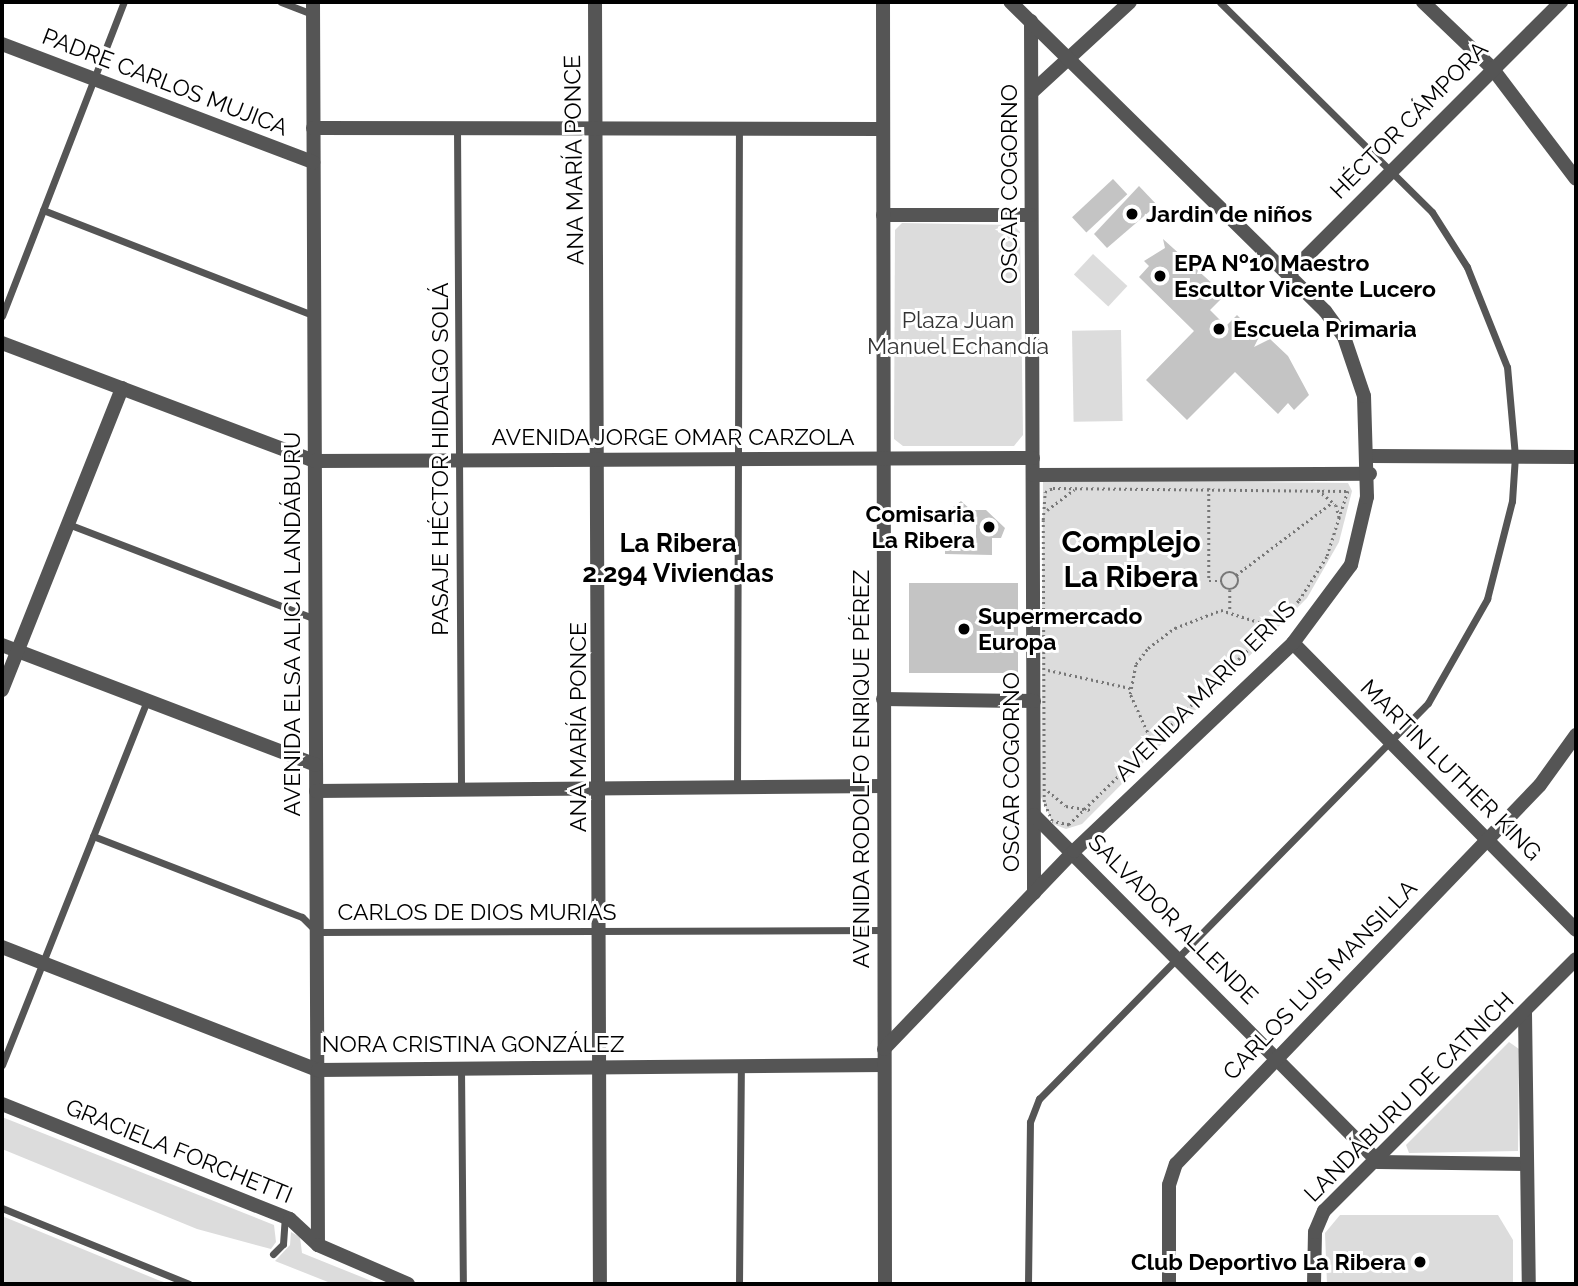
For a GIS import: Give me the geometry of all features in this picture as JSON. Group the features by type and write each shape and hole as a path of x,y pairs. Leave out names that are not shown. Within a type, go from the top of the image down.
{"street":[{"name":"ANA MARÍA PONCE","path":"595,2 601,788 600,1284"},
{"name":"AVENIDA RODOLFO ENRIQUE PÉREZ","path":"883,2 885,1284"},
{"name":"AVENIDA MARIO ERNS","path":"884,1049 1074,851 1293,643 1351,565 1370,474 1364,396 1351,355 1292,272 1011,2"},
{"path":"1032,92 1072,59 1130,2"},
{"path":"1423,2 1492,68 1576,179"},
{"name":"HÉCTOR CÁMPORA","path":"1292,272 1390,169 1561,2"},
{"name":"AVENIDA ELSA ALICIA LANDÁBURU","path":"313,8 318,1245"},
{"name":"OSCAR COGORNO","path":"1031,21 1034,893"},
{"name":"PADRE CARLOS MUJICA","path":"2,44 93,81 313,162"},
{"name":"PADRE CARLOS MUJICA","path":"313,128 883,129"},
{"path":"883,215 1031,215"},
{"path":"2,343 314,461"},
{"path":"2,690 122,388"},
{"path":"1369,456 1576,457"},
{"name":"AVENIDA JORGE OMAR CARZOLA","path":"314,461 1033,458"},
{"path":"1033,475 1370,474"},
{"name":"MARTIN LUTHER KING","path":"1293,643 1576,930"},
{"path":"2,645 316,765"},
{"path":"883,699 1034,701"},
{"name":"CARLOS LUIS MANSILLA","path":"1169,1284 1171,1174 1276,1056 1488,840 1576,735"},
{"path":"316,791 883,786"},
{"name":"SALVADOR ALLENDE","path":"1034,815 1181,956 1378,1162"},
{"name":"NORA CRISTINA GONZÁLEZ","path":"2,947 318,1070 602,1065 884,1065"},
{"name":"LANDÁBURU DE CATNICH","path":"1314,1284 1317,1222 1576,959"},
{"path":"1525,1013 1529,1284"},
{"name":"GRACIELA FORCHETTI","path":"2,1104 285,1217 318,1245 408,1284"},
{"path":"1378,1162 1527,1164"}],"lane":[{"path":"2,316 124,2"},
{"path":"281,2 313,8"},
{"path":"1028,1284 1032,1111 1429,703 1474,631 1501,562 1515,456 1507,367 1492,320 1432,212 1220,2"},
{"name":"PASAJE HÉCTOR HIDALGO SOLÁ","path":"457,128 461,790"},
{"path":"737,787 739,128"},
{"path":"43,210 313,315"},
{"path":"68,524 315,620"},
{"path":"2,1065 147,701"},
{"name":"CARLOS DE DIOS MURIAS","path":"93,836 302,917 317,932 884,930"},
{"path":"739,1284 741,1065"},
{"path":"461,1068 463,1284"},
{"path":"2,1208 189,1284"},
{"path":"273,1254 283,1244 285,1217"}],"path":[{"path":"1043,520 1053,500 1084,488"},
{"path":"1209,488 1209,581 1221,581 1230,590 1230,610"},
{"path":"1209,488 1317,489 1348,492 1341,523 1315,576 1274,627 1080,822 1057,824 1048,814 1044,785 1043,520 1048,489 1209,488"},
{"path":"1317,489 1333,502 1341,523"},
{"path":"1236,575 1333,502"},
{"path":"1221,581 1228,573 1236,575"},
{"path":"1230,590 1239,583 1236,575"},
{"path":"1154,747 1137,722 1130,688 1136,664 1155,643 1192,619 1230,610 1274,627"},
{"path":"1044,669 1130,688"},
{"path":"1044,785 1066,806 1091,810"}],"green space":[{"name":"Plaza Juan Manuel Echandía","path":"902,223 1013,225 1020,232 1023,435 1014,446 903,446 894,439 895,230"},
{"path":"1093,254 1127,286 1108,307 1074,274"},
{"path":"1121,330 1123,421 1074,422 1072,331"},
{"path":"1043,480 1348,483 1352,491 1339,542 1307,598 1082,824 1066,829 1053,824 1041,797"},
{"path":"1509,1042 1519,1049 1518,1151 1409,1153 1406,1145"},
{"path":"2,1117 274,1225 276,1242 271,1249 197,1229 2,1149"},
{"name":"Club Deportivo La Ribera","path":"1340,1215 1498,1215 1513,1240 1513,1284 1327,1284 1325,1233"},
{"path":"2,1216 158,1280 170,1284 2,1284"},
{"path":"291,1232 300,1237 302,1253 379,1284 333,1284 275,1261 290,1245"}],"building":[{"name":"Jardin de niños","path":"1113,179 1127,194 1086,233 1072,217"},
{"name":"EPA Nº10 Maestro Escultor Vicente Lucero","path":"1139,186 1157,205 1107,248 1094,234"},
{"name":"EPA Nº10 Maestro Escultor Vicente Lucero","path":"1163,239 1225,295 1210,310 1226,326 1237,315 1259,337 1254,347 1270,339 1288,356 1309,395 1294,410 1288,403 1278,414 1235,372 1187,420 1146,380 1194,331 1139,277 1149,266 1144,261 1165,248"},
{"name":"Comisaria La Ribera","path":"961,501 971,510 986,510 1005,528 1001,538 992,538 992,555 945,554 945,538 976,541 976,521 964,516 955,525 944,514"},
{"name":"Supermercado Europa","path":"909,583 1018,583 1018,673 909,673"}],"place":[{"name":"Jardin de niños","path":"1132,214"},
{"name":"EPA Nº10 Maestro Escultor Vicente Lucero","path":"1160,276"},
{"name":"Escuela Primaria","path":"1219,329"},
{"name":"Comisaria La Ribera","path":"989,527"},
{"name":"Supermercado Europa","path":"964,629"},
{"name":"Club Deportivo La Ribera","path":"1420,1262"}],"district":[{"name":"La Ribera 2.294 Viviendas","path":"678,559"},
{"name":"Complejo La Ribera","path":"1131,559"}]}
